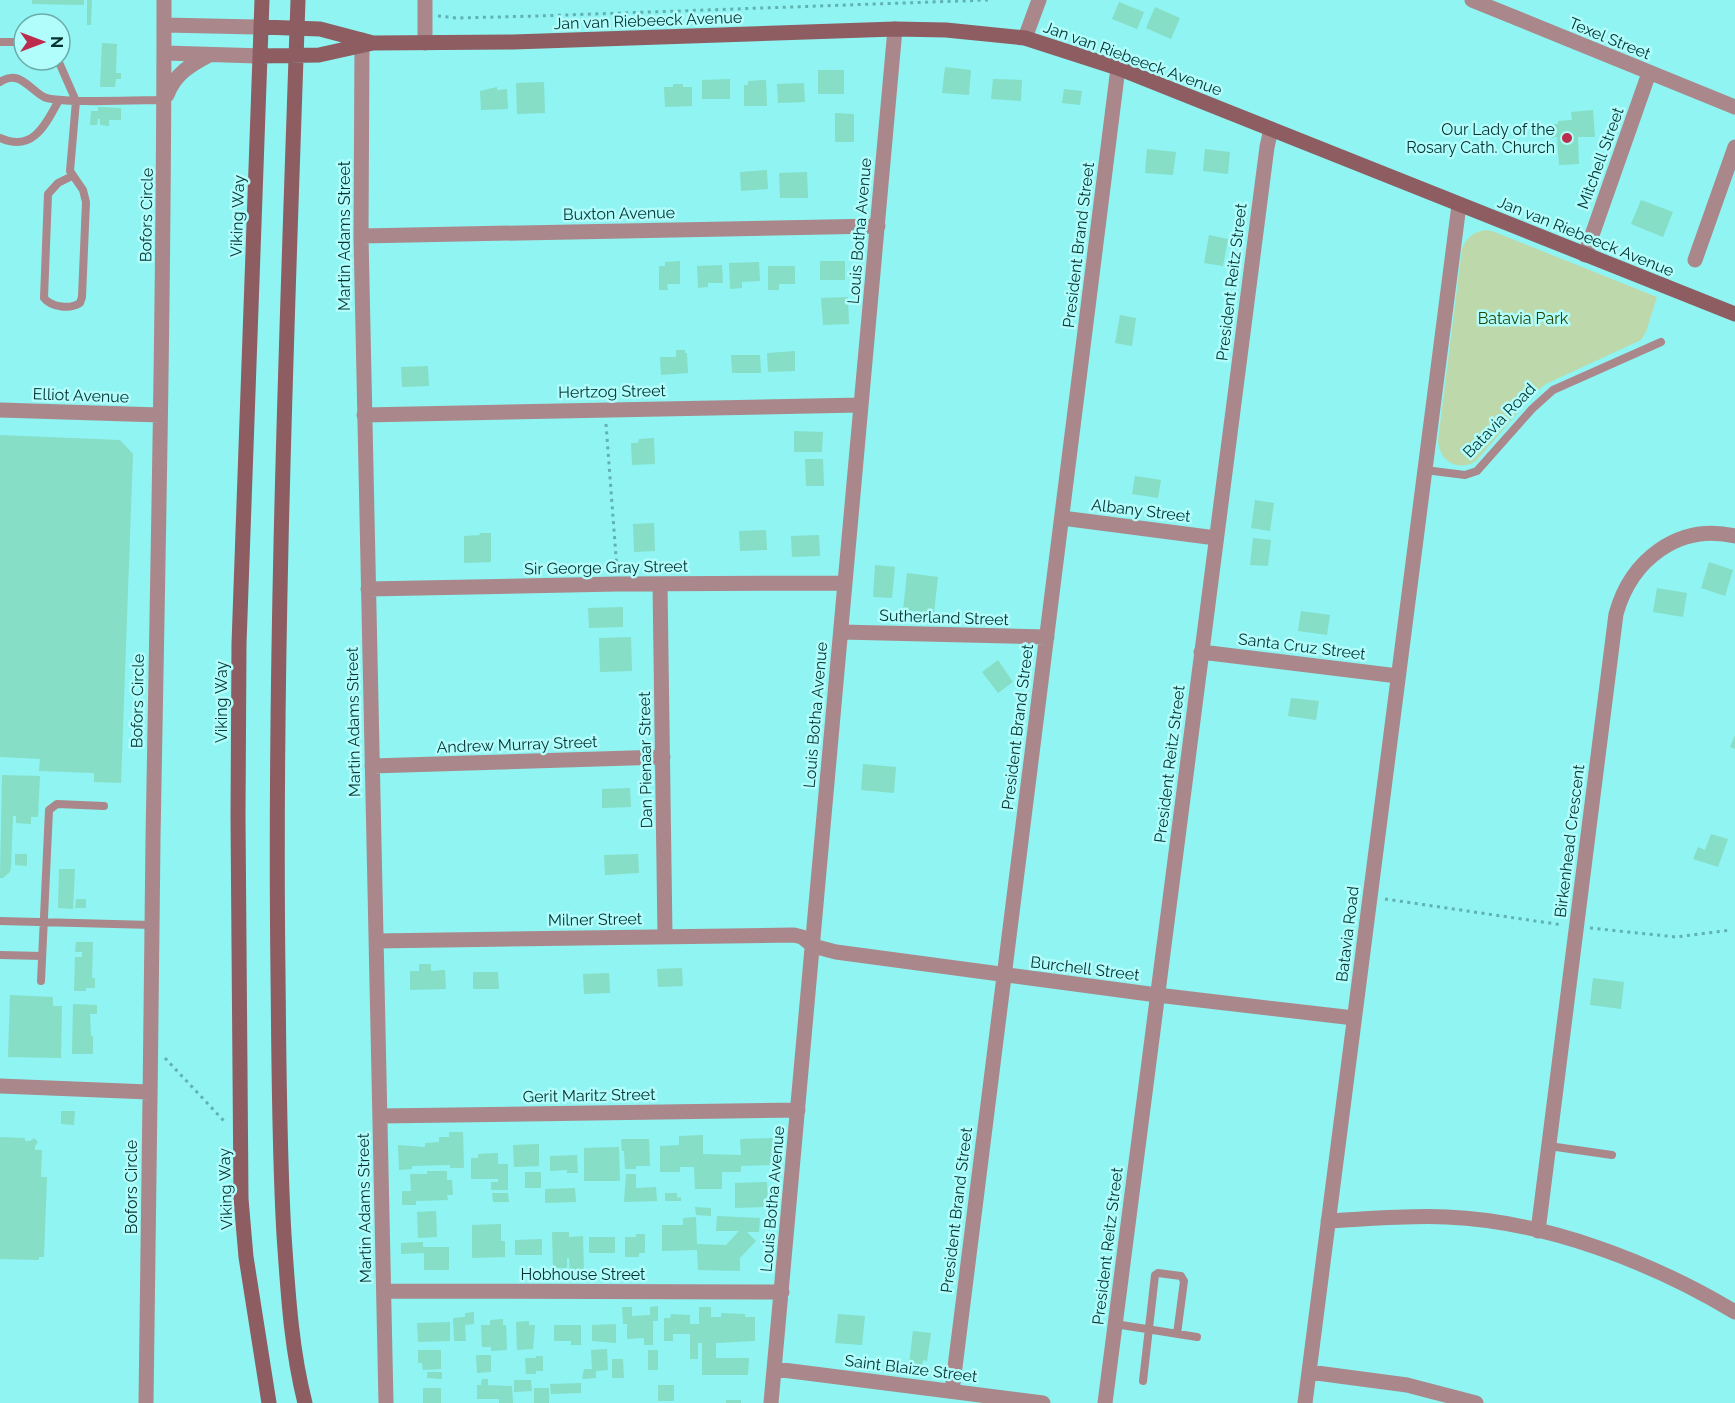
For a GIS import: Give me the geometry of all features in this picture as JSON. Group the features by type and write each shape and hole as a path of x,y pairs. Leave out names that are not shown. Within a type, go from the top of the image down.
{"main road":[{"name":"Viking Way","path":"262,0 239,644 238,840 241,1199 248,1268 269,1403"},
{"path":"298,0 282,453 276,812 279,1121 284,1223 289,1311 294,1351 305,1403"},
{"name":"Jan van Riebeeck Avenue","path":"261,27 320,29 366,43"},
{"name":"Jan van Riebeeck Avenue","path":"260,56 319,55 366,43 425,44 895,29 946,30 1025,38 1118,68 1735,314"}],"street":[{"name":"Bofors Circle","path":"146,1403 165,100 164,0"},
{"path":"425,0 425,44"},
{"path":"1025,38 1039,0"},
{"name":"Texel Street","path":"1472,0 1735,107"},
{"name":"Jan van Riebeeck Avenue","path":"164,25 261,27"},
{"name":"Louis Botha Avenue","path":"771,1403 895,29"},
{"name":"Martin Adams Street","path":"366,43 361,237 386,1403"},
{"name":"Jan van Riebeeck Avenue","path":"165,53 260,56"},
{"path":"165,100 170,87 180,74 192,64 212,54"},
{"name":"President Brand Street","path":"951,1391 1118,68"},
{"name":"Mitchell Street","path":"1585,255 1649,73"},
{"name":"President Reitz Street","path":"1105,1403 1270,129"},
{"path":"1695,260 1735,147"},
{"name":"Batavia Road","path":"1305,1403 1459,205"},
{"name":"Buxton Avenue","path":"361,237 878,226"},
{"name":"Hertzog Street","path":"364,415 861,405"},
{"name":"Elliot Avenue","path":"0,410 160,416"},
{"name":"Albany Street","path":"1062,518 1216,538"},
{"name":"Birkenhead Crescent","path":"1539,1231 1616,614 1633,574 1653,554 1665,546 1678,540 1704,534 1735,536"},
{"name":"Sir George Gray Street","path":"368,589 618,584 845,583"},
{"name":"Dan Pienaar Street","path":"660,584 665,936"},
{"name":"Sutherland Street","path":"841,632 1047,637"},
{"name":"Santa Cruz Street","path":"1202,652 1398,676"},
{"name":"Andrew Murray Street","path":"372,766 663,757"},
{"name":"Milner Street","path":"376,941 794,935 802,937 813,946"},
{"name":"Burchell Street","path":"813,946 836,952 1004,975 1354,1018"},
{"path":"0,1086 149,1092"},
{"name":"Gerit Maritz Street","path":"380,1116 798,1110"},
{"path":"1328,1221 1447,1217 1485,1220 1539,1231 1571,1239 1651,1269 1686,1284 1735,1312"},
{"name":"Hobhouse Street","path":"384,1291 782,1292"},
{"name":"Saint Blaize Street","path":"775,1369 1043,1403"},
{"path":"1309,1372 1407,1385 1476,1403"}],"lane":[{"path":"63,72 76,101 70,158 72,177 83,190 86,202 82,297 80,303 72,307 51,304 44,298 48,194 58,183 72,177"},
{"path":"2,79 10,77 23,80 44,98 59,100 165,100"},
{"path":"1,140 23,142 31,139 40,132 59,100"},
{"name":"Batavia Road","path":"1425,470 1465,475 1477,471 1546,395 1560,386 1661,342"},
{"path":"41,981 49,810 57,804 104,806"},
{"path":"0,921 152,925"},
{"path":"0,955 42,956"},
{"path":"1549,1146 1612,1155"},
{"path":"1143,1381 1151,1330 1155,1275 1160,1272 1181,1276 1184,1281 1177,1334"},
{"path":"1115,1324 1197,1337"}],"path":[{"path":"437,16 457,18 537,16 988,0"},
{"path":"606,410 618,584"},
{"path":"1380,899 1567,925"},
{"path":"1585,927 1676,937 1731,930"},
{"path":"164,1056 225,1122"}],"green space":[{"name":"Batavia Park","path":"1485,230 1657,297 1646,332 1641,340 1546,384 1534,394 1476,461 1457,465 1442,455 1438,441 1462,249 1470,236"}],"building":[{"path":"32,0 84,0 84,5 32,4"},
{"path":"87,0 92,0 91,25 87,25"},
{"path":"1119,2 1144,12 1137,29 1112,19"},
{"path":"1155,7 1180,18 1171,39 1146,28"},
{"path":"102,43 117,44 116,73 121,73 121,79 116,79 115,87 100,87"},
{"path":"945,67 971,70 969,95 942,93"},
{"path":"818,70 844,70 844,94 818,94"},
{"path":"730,79 730,99 702,99 702,80"},
{"path":"993,79 1022,80 1021,101 991,99"},
{"path":"766,80 767,106 744,106 744,85 748,85 748,81"},
{"path":"544,82 545,113 517,114 516,83"},
{"path":"804,83 805,102 778,103 777,84"},
{"path":"673,84 692,87 692,106 665,107 664,87 673,87"},
{"path":"497,87 497,90 507,89 508,109 481,110 480,91"},
{"path":"1064,89 1082,91 1080,105 1062,103"},
{"path":"98,107 121,108 121,120 109,120 109,126 100,125 100,119 98,119 97,125 90,125 91,111 98,111"},
{"name":"Our Lady of the Rosary Cath. Church","path":"1593,110 1595,137 1578,137 1579,164 1559,165 1557,137 1551,138 1550,124 1572,120 1571,112"},
{"path":"835,113 854,114 854,142 835,142"},
{"path":"1147,149 1176,152 1173,175 1145,173"},
{"path":"1205,149 1230,152 1228,174 1203,171"},
{"path":"767,170 768,189 741,191 740,172"},
{"path":"807,172 808,198 780,198 779,173"},
{"path":"1641,200 1673,212 1663,237 1631,224"},
{"path":"1209,235 1228,239 1223,266 1204,263"},
{"path":"680,261 680,284 667,284 668,290 659,290 659,266 665,266 665,262"},
{"path":"820,261 845,261 845,280 820,280"},
{"path":"759,262 760,281 742,282 742,288 730,289 729,263"},
{"path":"722,265 723,283 708,283 708,287 698,288 697,266"},
{"path":"768,266 795,266 795,284 779,284 779,290 768,290"},
{"path":"848,297 849,324 823,325 821,298"},
{"path":"1120,315 1136,318 1132,346 1115,343"},
{"path":"676,350 685,350 687,353 688,373 661,375 660,357 676,357"},
{"path":"795,351 795,371 768,372 767,353"},
{"path":"731,355 760,355 761,373 732,373"},
{"path":"428,366 429,386 402,387 401,367"},
{"path":"794,431 823,432 822,452 794,452"},
{"path":"0,435 120,440 133,454 121,783 94,782 94,773 39,771 40,759 0,757"},
{"path":"654,438 655,464 632,465 631,443 638,443 639,439"},
{"path":"805,459 823,459 824,486 806,486"},
{"path":"1135,476 1161,480 1158,498 1132,494"},
{"path":"1255,500 1274,503 1270,531 1251,528"},
{"path":"654,523 655,551 634,552 633,524"},
{"path":"766,530 767,550 740,551 739,531"},
{"path":"479,533 491,533 491,562 464,563 464,536 480,535"},
{"path":"819,535 820,556 792,557 791,536"},
{"path":"1253,538 1271,540 1268,566 1250,565"},
{"path":"1709,562 1733,570 1725,596 1701,588"},
{"path":"875,565 895,567 892,598 873,597"},
{"path":"907,573 938,577 934,613 903,610"},
{"path":"1657,588 1687,593 1683,617 1653,612"},
{"path":"623,607 623,627 589,628 588,608"},
{"path":"1301,611 1330,615 1327,635 1298,631"},
{"path":"631,637 632,671 600,672 599,638"},
{"path":"998,660 1013,682 998,693 982,672"},
{"path":"1291,698 1319,701 1316,720 1288,716"},
{"path":"1735,735 1735,749 1730,747"},
{"path":"863,764 896,767 894,793 861,790"},
{"path":"2,775 40,776 38,817 31,817 31,824 16,823 16,816 13,816 10,872 0,878"},
{"path":"630,788 631,807 602,808 602,789"},
{"path":"1711,834 1728,839 1718,867 1693,859 1698,847 1705,850"},
{"path":"15,854 27,854 27,866 15,865"},
{"path":"638,854 639,873 605,875 604,855"},
{"path":"59,869 75,869 73,909 58,908"},
{"path":"76,899 86,899 86,908 75,908"},
{"path":"76,942 93,942 92,978 95,978 95,988 86,988 86,991 74,991 75,957 82,957 82,952 75,952"},
{"path":"419,964 431,964 431,971 445,970 446,989 410,990 410,971 419,971"},
{"path":"682,968 683,986 658,987 657,969"},
{"path":"473,972 498,972 499,989 473,989"},
{"path":"609,973 610,993 584,994 583,974"},
{"path":"1593,978 1624,982 1621,1009 1590,1005"},
{"path":"10,995 53,997 53,1006 62,1006 61,1058 8,1057"},
{"path":"73,1004 97,1005 97,1014 90,1014 93,1054 72,1054"},
{"path":"61,1111 75,1111 74,1125 61,1124"},
{"path":"449,1132 463,1132 464,1168 450,1168 450,1165 412,1166 412,1169 399,1170 398,1145 425,1147 425,1143 439,1142 439,1137 449,1137"},
{"path":"703,1135 703,1154 741,1155 740,1139 773,1138 774,1165 741,1166 741,1172 722,1172 722,1189 695,1189 694,1167 680,1167 680,1172 660,1172 660,1146 679,1145 679,1136"},
{"path":"0,1137 25,1138 25,1141 34,1138 38,1142 35,1150 42,1150 41,1177 47,1177 44,1257 39,1257 39,1260 0,1259"},
{"path":"621,1139 649,1139 650,1166 625,1169"},
{"path":"539,1144 539,1166 514,1167 513,1145"},
{"path":"619,1147 620,1181 584,1181 584,1148"},
{"path":"498,1153 498,1164 508,1164 508,1190 491,1190 491,1182 498,1182 498,1179 471,1179 471,1158 478,1158 478,1154"},
{"path":"577,1155 578,1173 567,1173 567,1170 550,1171 550,1156"},
{"path":"427,1171 447,1171 447,1180 452,1180 453,1195 447,1195 448,1200 416,1201 416,1205 402,1205 402,1191 411,1191 410,1174 427,1174"},
{"path":"525,1172 541,1172 541,1188 525,1188"},
{"path":"626,1174 636,1174 636,1188 656,1187 657,1201 624,1202"},
{"path":"767,1182 768,1207 735,1208 735,1183"},
{"path":"575,1188 576,1202 545,1203 545,1189"},
{"path":"492,1193 508,1193 509,1202 493,1202"},
{"path":"665,1193 677,1193 677,1198 681,1197 681,1201 665,1201"},
{"path":"695,1207 711,1208 711,1216 696,1215"},
{"path":"436,1211 437,1237 418,1238 417,1212"},
{"path":"717,1216 760,1218 759,1232 747,1232 756,1241 740,1258 740,1271 698,1270 697,1250 662,1251 662,1225 683,1225 683,1218 696,1217 697,1244 726,1245 739,1231 716,1231"},
{"path":"501,1224 501,1241 505,1241 505,1257 472,1258 472,1225"},
{"path":"552,1232 569,1232 569,1237 583,1236 584,1273 570,1273 569,1258 567,1258 567,1268 553,1268"},
{"path":"636,1234 645,1234 645,1253 639,1253 639,1257 625,1257 625,1237 636,1237"},
{"path":"589,1237 615,1237 615,1253 589,1253"},
{"path":"542,1239 542,1255 515,1255 515,1240"},
{"path":"423,1242 423,1247 449,1247 449,1270 424,1270 424,1253 401,1254 401,1243"},
{"path":"658,1306 658,1321 653,1321 653,1345 644,1345 644,1338 627,1339 627,1324 623,1324 622,1307 632,1307 632,1316 650,1315 650,1307"},
{"path":"699,1307 711,1307 711,1317 721,1317 721,1313 745,1314 745,1317 755,1317 755,1341 716,1343 716,1358 749,1358 748,1375 702,1375 702,1343 698,1343 698,1359 690,1359 690,1334 673,1334 673,1341 664,1341 664,1318 670,1318 671,1314 690,1315 690,1324 699,1324"},
{"path":"474,1312 474,1324 465,1325 466,1341 454,1341 453,1318 465,1317 465,1313"},
{"path":"838,1314 865,1316 862,1345 835,1343"},
{"path":"503,1319 503,1325 506,1325 507,1350 491,1351 491,1347 482,1347 481,1325 490,1325 490,1320"},
{"path":"529,1321 529,1325 535,1325 533,1349 517,1350 516,1322"},
{"path":"450,1322 450,1341 418,1342 417,1323"},
{"path":"616,1324 616,1343 592,1341 592,1325"},
{"path":"554,1325 581,1325 581,1345 571,1345 571,1341 554,1341"},
{"path":"913,1331 931,1333 927,1361 923,1360 922,1365 909,1364"},
{"path":"607,1349 608,1370 596,1371 596,1378 582,1379 584,1369 592,1369 591,1350"},
{"path":"418,1350 441,1350 441,1369 423,1370 422,1363 418,1363"},
{"path":"648,1350 658,1350 658,1370 648,1370"},
{"path":"476,1355 491,1355 491,1372 477,1373"},
{"path":"536,1356 543,1356 543,1371 526,1374 525,1358 536,1358"},
{"path":"612,1359 623,1359 624,1378 612,1378"},
{"path":"427,1372 442,1372 442,1379 427,1378"},
{"path":"482,1379 488,1379 488,1385 512,1386 513,1403 499,1403 499,1399 477,1399 477,1385 481,1385"},
{"path":"514,1380 531,1380 532,1391 514,1392"},
{"path":"581,1383 581,1393 551,1394 550,1384"},
{"path":"658,1385 674,1385 674,1401 658,1401"},
{"path":"423,1388 441,1388 441,1403 423,1403"},
{"path":"534,1388 549,1388 549,1403 534,1403"},
{"path":"726,1400 741,1400 741,1403 726,1403"}],"place":[{"name":"Our Lady of the Rosary Cath. Church","path":"1567,138"}]}
